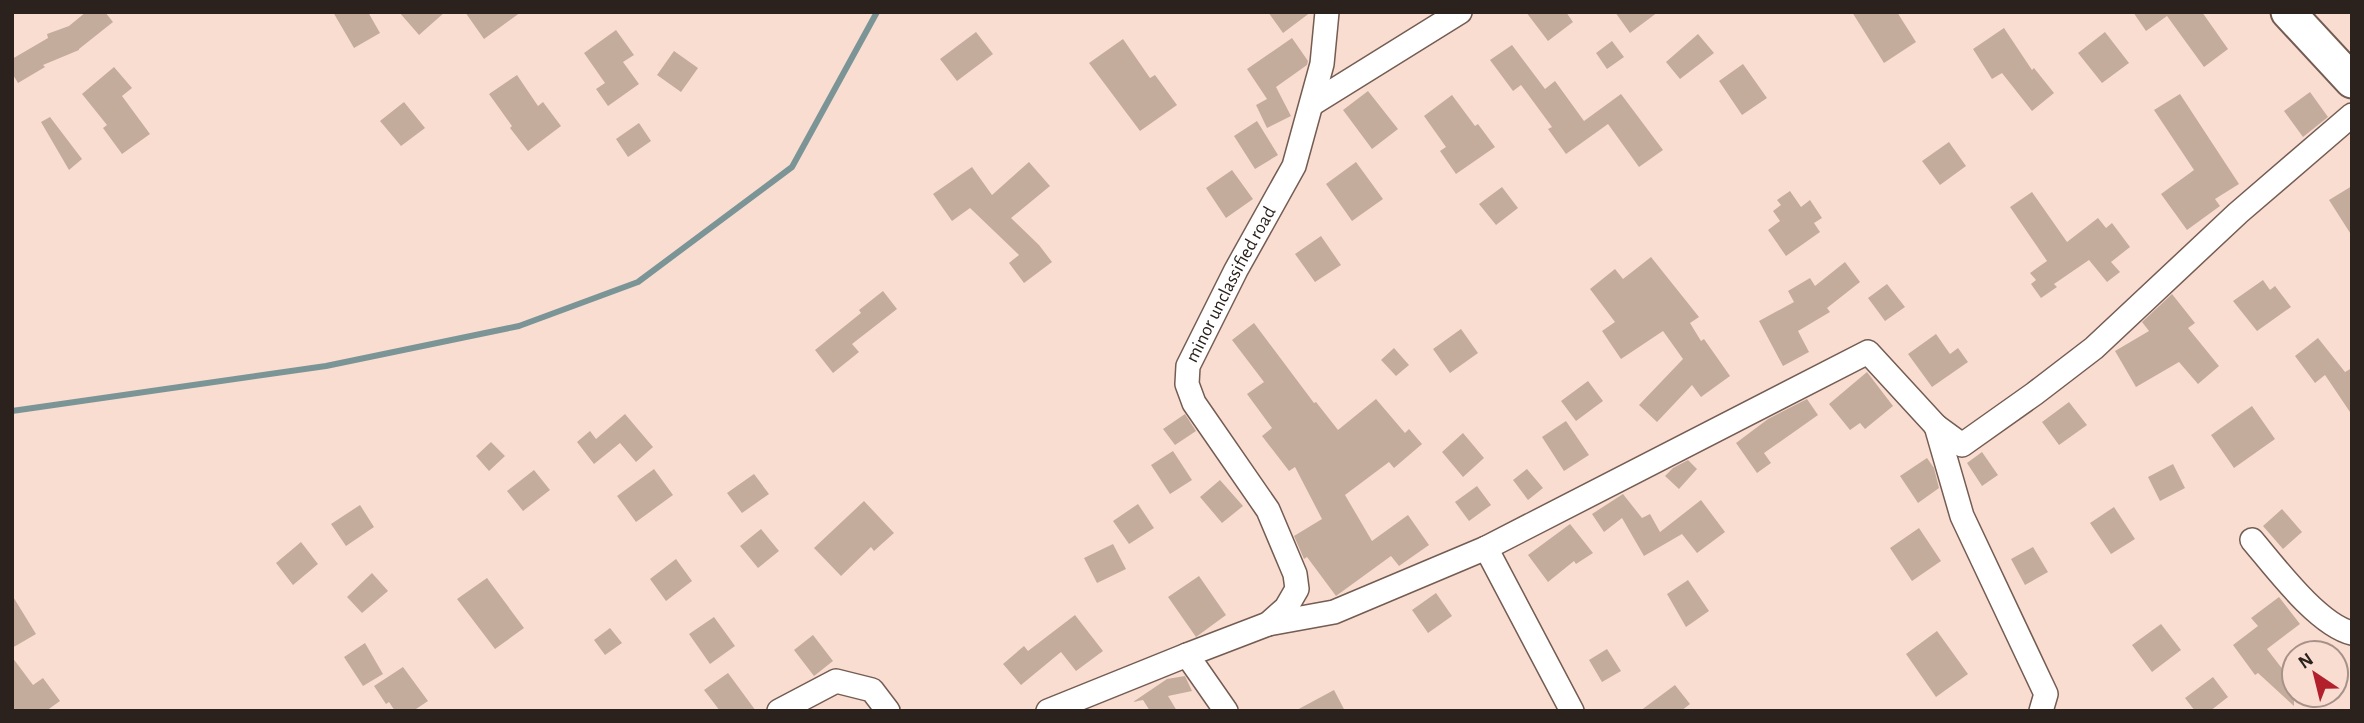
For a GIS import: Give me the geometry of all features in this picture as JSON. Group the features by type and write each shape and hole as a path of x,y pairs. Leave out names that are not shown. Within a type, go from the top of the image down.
{"main road":[{"path":"2288,12 2352,81"}],"street":[{"name":"minor unclassified road","path":"1048,711 1268,624 1286,608 1297,589 1295,574 1268,510 1194,403 1186,384 1188,366 1236,270 1294,166 1322,64 1327,12"},
{"path":"1312,104 1460,12"},
{"path":"1268,624 1334,611 1486,548 1868,352 1936,426 1962,445 2094,348 2238,213 2352,115"},
{"path":"1936,426 1962,516 2046,694 2041,711"},
{"path":"2252,540 2301,597 2341,630 2352,633"},
{"path":"1486,548 1573,711"},
{"path":"1187,655 1226,711"},
{"path":"779,711 836,681 872,690 888,711"}],"building":[{"path":"86,12 105,12 113,22 79,50 43,65 45,67 18,83 12,73 12,59 48,38 47,34 69,26"},
{"path":"333,12 368,12 380,33 354,48"},
{"path":"399,12 445,12 419,35"},
{"path":"465,12 521,12 484,39"},
{"path":"1268,12 1311,12 1283,33"},
{"path":"1526,12 1566,12 1573,22 1548,41"},
{"path":"1615,12 1658,12 1630,33"},
{"path":"1852,12 1897,12 1916,42 1884,63"},
{"path":"2133,12 2202,12 2228,49 2204,67 2167,16 2146,31"},
{"path":"2004,28 2032,70 2034,68 2054,93 2032,111 2002,73 1992,79 1973,49"},
{"path":"616,30 634,55 623,62 639,84 608,106 596,89 605,83 584,53"},
{"path":"976,32 993,54 957,81 940,59"},
{"path":"2105,32 2129,63 2102,83 2078,53"},
{"path":"1698,34 1714,53 1680,79 1666,62"},
{"path":"1292,38 1308,61 1307,65 1276,87 1291,116 1267,128 1256,105 1267,99 1247,69"},
{"path":"1123,39 1150,78 1155,75 1177,105 1140,131 1089,63"},
{"path":"1612,41 1624,57 1607,69 1596,53"},
{"path":"1512,45 1545,89 1555,81 1584,121 1621,94 1663,150 1639,167 1608,124 1566,154 1548,129 1552,127 1521,85 1513,91 1490,60"},
{"path":"674,51 698,68 681,92 657,75"},
{"path":"1743,64 1767,98 1742,115 1719,81"},
{"path":"114,67 132,88 122,96 150,134 122,154 103,128 107,125 82,94"},
{"path":"517,75 538,106 543,102 561,126 528,151 489,94"},
{"path":"1368,91 1398,129 1372,149 1343,110"},
{"path":"2310,92 2328,117 2303,137 2284,111"},
{"path":"2180,94 2239,184 2215,199 2220,206 2187,230 2161,194 2194,170 2154,110"},
{"path":"1452,95 1495,147 1456,174 1440,151 1446,147 1424,116"},
{"path":"404,102 425,128 401,146 380,121"},
{"path":"50,117 82,159 69,170 41,122"},
{"path":"1257,121 1278,155 1255,169 1234,136"},
{"path":"639,123 651,141 628,157 616,139"},
{"path":"1949,142 1966,166 1940,185 1922,161"},
{"path":"1029,162 1050,186 1011,218 1052,262 1024,283 1009,263 1019,255 970,208 952,221 933,194 972,167 992,195"},
{"path":"1356,162 1383,199 1352,221 1326,184"},
{"path":"1232,170 1253,199 1226,218 1206,188"},
{"path":"2352,186 2352,236 2329,200"},
{"path":"1502,187 1518,208 1496,225 1479,204"},
{"path":"1790,191 1801,207 1810,200 1822,218 1814,223 1820,232 1786,256 1768,230 1780,221 1773,211 1781,205 1777,200"},
{"path":"2032,192 2067,242 2098,218 2106,228 2112,223 2130,247 2111,262 2120,272 2107,282 2089,260 2054,284 2057,287 2041,298 2031,284 2036,280 2030,273 2047,261 2010,207"},
{"path":"1321,236 1341,265 1315,282 1295,254"},
{"path":"1651,257 1699,317 1690,323 1730,376 1701,397 1692,385 1657,422 1639,405 1683,359 1663,331 1621,359 1602,331 1615,322 1590,289 1615,269 1623,279"},
{"path":"1845,262 1860,282 1827,308 1830,312 1798,331 1809,352 1783,366 1759,321 1794,302 1788,291 1810,278 1815,286"},
{"path":"2263,280 2270,290 2275,286 2291,307 2257,331 2233,301"},
{"path":"1887,284 1905,307 1885,321 1868,298"},
{"path":"883,291 897,309 852,344 859,352 833,373 815,350 861,313 859,310"},
{"path":"2172,294 2195,323 2188,328 2219,366 2198,384 2179,362 2136,387 2115,351 2149,331 2142,322"},
{"path":"1254,323 1314,403 1316,402 1338,430 1376,399 1405,433 1409,429 1422,444 1394,468 1389,462 1345,495 1372,541 1408,515 1429,545 1399,566 1391,556 1336,596 1307,557 1304,559 1294,536 1322,519 1295,467 1289,471 1262,436 1272,428 1247,394 1264,382 1232,340"},
{"path":"1461,329 1478,353 1450,373 1433,349"},
{"path":"1936,334 1950,354 1958,348 1968,362 1932,387 1908,354"},
{"path":"2318,338 2345,372 2352,368 2352,415 2325,375 2315,383 2295,356"},
{"path":"1394,348 1409,365 1396,376 1381,360"},
{"path":"1867,372 1893,406 1865,429 1860,423 1850,430 1829,404"},
{"path":"1588,381 1603,401 1576,421 1561,401"},
{"path":"1807,399 1818,415 1764,453 1771,463 1757,473 1736,443 1768,419"},
{"path":"2069,402 2087,425 2059,445 2042,422"},
{"path":"2252,406 2275,439 2234,468 2211,435"},
{"path":"625,414 653,447 636,462 620,443 594,464 577,442 590,431 596,439"},
{"path":"1185,414 1196,431 1175,445 1163,429"},
{"path":"1566,421 1589,455 1564,471 1542,437"},
{"path":"1463,433 1484,458 1463,477 1442,452"},
{"path":"491,442 505,456 489,471 476,456"},
{"path":"1173,451 1192,480 1170,494 1151,465"},
{"path":"1982,452 1998,475 1982,486 1967,463"},
{"path":"1927,458 1934,468 1939,488 1918,503 1900,476"},
{"path":"1688,460 1697,469 1679,489 1665,476"},
{"path":"2173,464 2185,488 2160,501 2148,477"},
{"path":"654,469 673,495 636,522 617,496"},
{"path":"1527,469 1543,488 1528,500 1513,480"},
{"path":"534,470 550,490 523,511 507,491"},
{"path":"754,474 769,494 742,513 727,493"},
{"path":"1220,480 1243,506 1222,523 1200,497"},
{"path":"1477,486 1491,505 1469,521 1455,502"},
{"path":"1623,494 1642,518 1650,514 1660,532 1701,500 1725,532 1697,553 1682,534 1644,556 1622,518 1604,532 1592,514"},
{"path":"864,501 894,533 874,551 871,547 841,576 814,548"},
{"path":"1138,504 1154,528 1129,544 1113,521"},
{"path":"360,505 374,527 346,546 331,524"},
{"path":"2114,507 2135,539 2111,554 2090,523"},
{"path":"2282,509 2302,532 2283,549 2263,526"},
{"path":"1570,524 1593,553 1576,564 1574,561 1548,582 1528,555"},
{"path":"1919,528 1941,561 1912,581 1890,548"},
{"path":"761,529 779,551 758,568 740,546"},
{"path":"301,542 318,564 293,585 276,563"},
{"path":"1113,544 1126,569 1097,583 1084,558"},
{"path":"2033,547 2048,572 2025,585 2011,559"},
{"path":"676,559 692,581 666,601 650,579"},
{"path":"372,573 388,591 362,613 347,597"},
{"path":"1199,576 1226,615 1196,637 1168,597"},
{"path":"487,578 524,628 495,649 457,599"},
{"path":"1688,580 1709,611 1686,627 1667,594"},
{"path":"1436,593 1452,616 1428,633 1412,610"},
{"path":"12,595 36,634 12,648"},
{"path":"2279,597 2300,624 2267,649 2280,666 2280,693 2258,673 2255,675 2233,645 2258,626 2251,618"},
{"path":"1075,615 1103,651 1076,671 1061,652 1021,685 1003,664 1024,646 1028,651"},
{"path":"714,617 735,646 710,664 689,634"},
{"path":"2161,624 2181,650 2152,672 2132,645"},
{"path":"610,628 622,643 605,655 594,640"},
{"path":"1937,631 1968,674 1936,697 1906,654"},
{"path":"813,635 833,661 814,676 794,650"},
{"path":"365,643 383,674 363,686 344,657"},
{"path":"1607,649 1621,671 1602,682 1589,660"},
{"path":"12,657 33,685 43,678 60,701 46,711 12,711"},
{"path":"403,667 428,701 413,711 395,711 389,702 386,704 374,686"},
{"path":"728,673 756,711 720,711 704,690"},
{"path":"1185,676 1192,691 1168,696 1177,711 1150,711 1143,700 1133,702 1167,679"},
{"path":"2213,677 2228,697 2210,711 2195,711 2185,698"},
{"path":"1675,685 1690,704 1681,711 1640,711"},
{"path":"1334,690 1345,711 1295,711"}],"waterway":[{"path":"12,411 326,366 519,326 638,282 792,167 877,12"}]}
